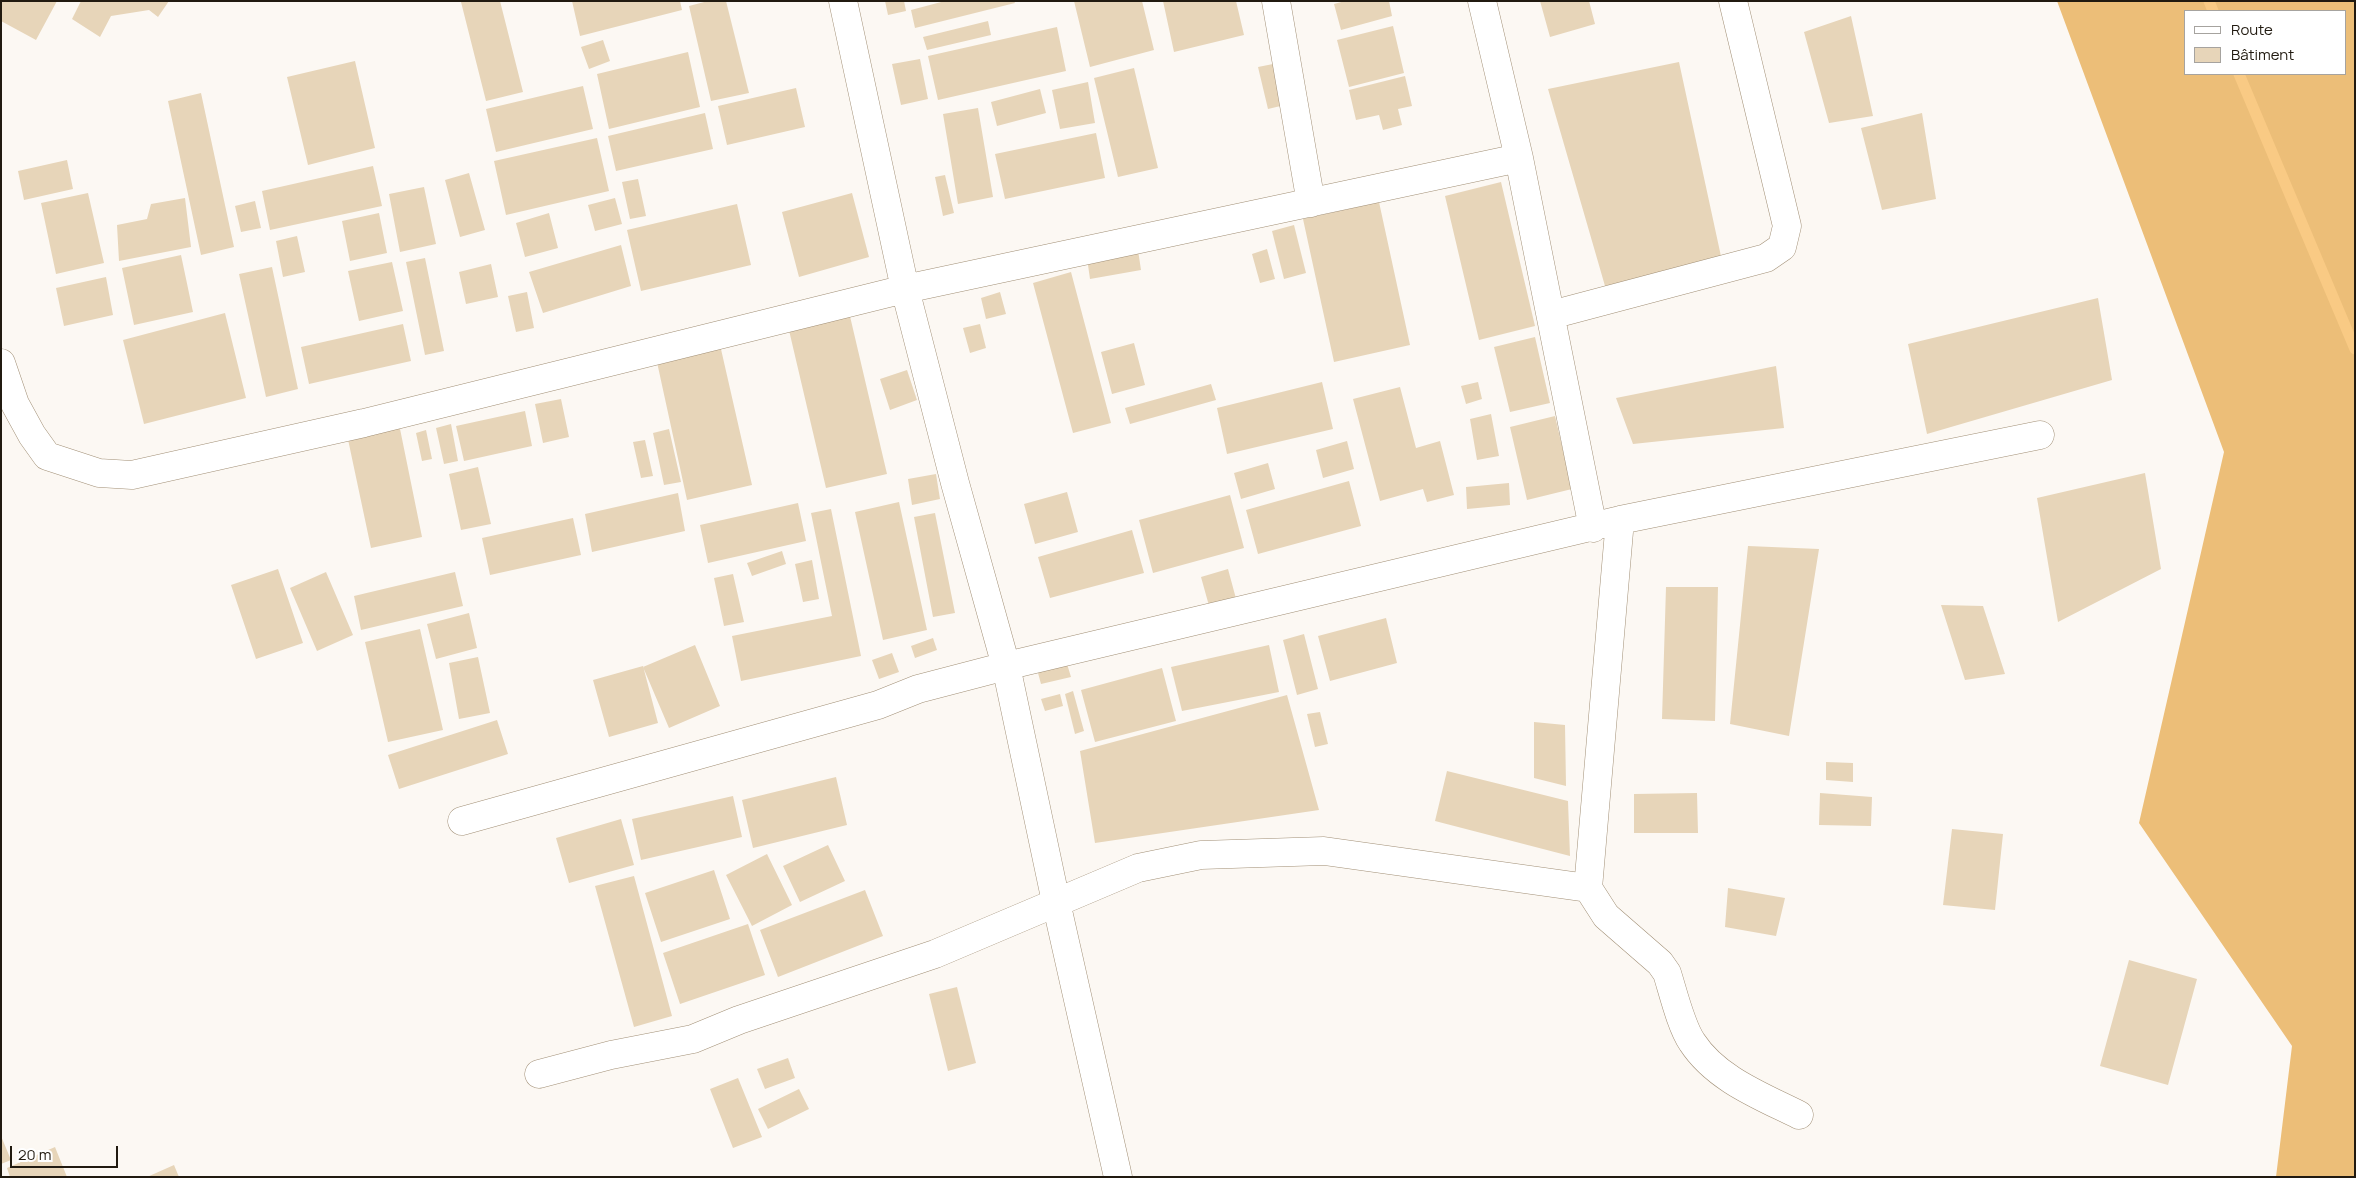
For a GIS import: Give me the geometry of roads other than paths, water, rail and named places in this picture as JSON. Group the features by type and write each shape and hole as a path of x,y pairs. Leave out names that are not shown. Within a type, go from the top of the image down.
{"street":[{"path":"844,1 905,289 955,483 1006,666 1056,902 1118,1177"},
{"path":"1276,1 1311,203"},
{"path":"1482,1 1520,158 1593,528"},
{"path":"1551,315 1766,258 1782,247 1787,226 1733,1"},
{"path":"1,363 15,404 32,435 47,456 99,473 132,475 364,423 905,289 1520,158"},
{"path":"462,821 878,705 918,689 1006,666 1593,528 1620,520 2040,435"},
{"path":"1620,520 1588,888 1606,916 1660,963 1667,973 1691,1041 1707,1060 1736,1084 1799,1115"},
{"path":"539,1074 612,1054 693,1039 739,1020 935,954 1138,868 1201,855 1324,851 1588,888"}],"waterway":[{"path":"2209,1 2213,10"},
{"path":"2239,75 2355,349"}]}
